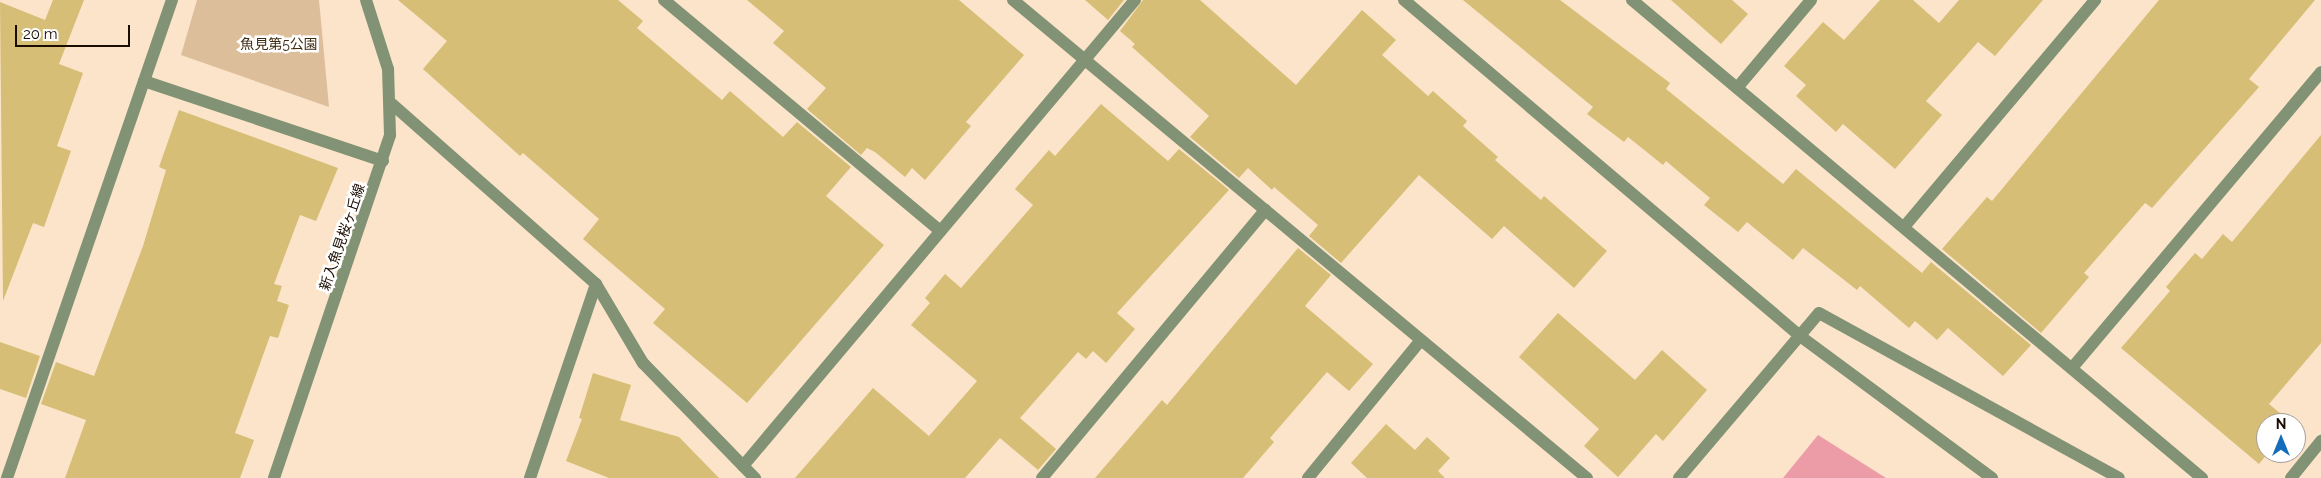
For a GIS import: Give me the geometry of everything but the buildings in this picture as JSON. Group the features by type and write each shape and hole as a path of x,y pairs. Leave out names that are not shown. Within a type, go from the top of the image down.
{"street":[{"path":"7,478 172,0"},
{"name":"新入魚見桜ヶ丘線","path":"274,478 383,161 392,104 388,69 366,0"},
{"path":"664,0 940,231"},
{"path":"1013,0 1587,478"},
{"path":"743,466 1135,0"},
{"path":"1404,0 1800,336 1992,478"},
{"path":"1632,0 2202,478"},
{"path":"1737,88 1811,0"},
{"path":"1904,227 2096,0"},
{"path":"2072,368 2321,72"},
{"path":"144,82 383,161"},
{"path":"392,104 596,284 643,363 755,478"},
{"path":"1042,478 1265,210"},
{"path":"530,478 596,284"},
{"path":"1679,478 1819,313 2119,478"},
{"path":"1308,478 1421,340"},
{"path":"2290,478 2321,441"}],"green space":[{"name":"魚見第5公園","path":"197,0 319,0 329,107 181,55"}],"shaded area":[{"path":"1818,435 1886,478 1783,478"}]}
